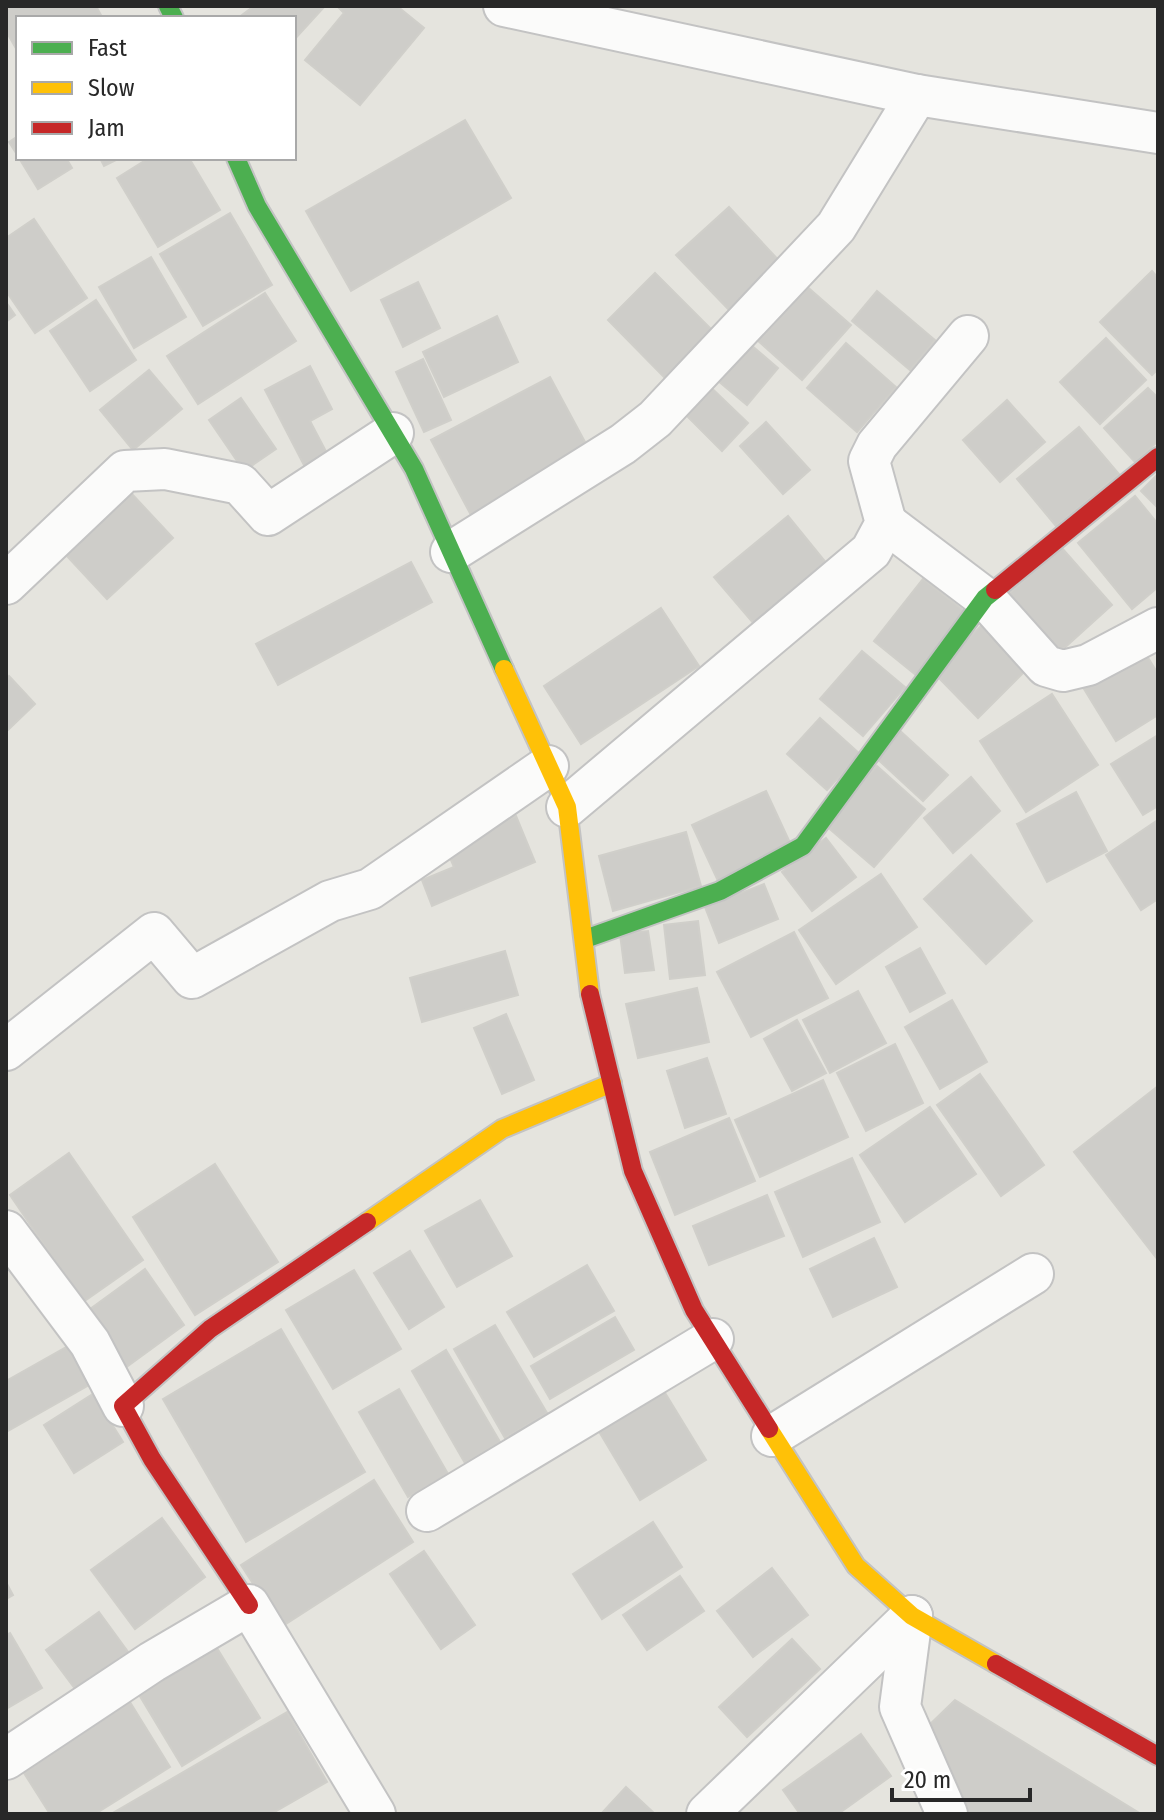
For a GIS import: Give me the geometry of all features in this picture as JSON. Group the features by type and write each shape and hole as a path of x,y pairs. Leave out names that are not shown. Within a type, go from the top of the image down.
{"street":[{"path":"504,6 917,95 1158,133"},
{"path":"451,552 623,444 655,419 836,227 917,95"},
{"path":"237,160 257,206 414,469 567,807 588,984 633,1171 694,1310 856,1566 912,1616 1158,1756"},
{"path":"968,336 877,445 869,461 886,523 985,598 1046,666 1063,671 1088,665 1158,628"},
{"path":"6,584 125,471 165,469 240,484 268,515 393,433"},
{"path":"585,939 720,891 803,846 985,598 1158,457"},
{"path":"567,807 871,551 886,523"},
{"path":"6,1050 154,933 192,978 330,901 370,889 548,766"},
{"path":"123,1406 210,1329 502,1129 612,1083"},
{"path":"8,1237 90,1343 152,1459 249,1605 375,1814"},
{"path":"772,1436 1033,1274"},
{"path":"427,1511 713,1339"},
{"path":"6,1759 152,1662 249,1605"},
{"path":"707,1814 912,1616"},
{"path":"912,1616 900,1707 947,1814"}],"building":[{"path":"12,6 96,6 101,16 16,16 16,48 6,31 6,9"},
{"path":"254,6 325,6 296,38 296,16 241,16"},
{"path":"337,6 397,6 424,28 360,105 305,60 344,13"},
{"path":"465,120 511,198 351,291 306,211"},
{"path":"16,137 16,153 9,142"},
{"path":"20,160 67,160 72,168 38,189"},
{"path":"101,160 116,160 104,166"},
{"path":"146,160 190,160 220,210 158,247 117,178"},
{"path":"729,207 784,266 733,314 676,255"},
{"path":"230,213 272,285 203,326 160,254"},
{"path":"34,219 87,298 35,333 6,291 6,238"},
{"path":"151,257 186,317 134,348 99,287"},
{"path":"1152,271 1158,278 1158,369 1152,375 1100,322"},
{"path":"655,273 714,332 667,380 608,320"},
{"path":"796,277 851,325 802,380 748,332"},
{"path":"418,282 440,328 403,347 381,300"},
{"path":"877,291 935,340 910,370 852,321"},
{"path":"265,293 296,341 198,404 167,356"},
{"path":"96,300 136,360 90,391 50,331"},
{"path":"6,302 15,315 6,322"},
{"path":"497,316 518,362 444,397 423,352"},
{"path":"1106,338 1146,380 1100,424 1060,382"},
{"path":"744,339 778,368 747,405 712,376"},
{"path":"846,343 896,387 857,432 807,388"},
{"path":"423,359 451,420 424,432 396,372"},
{"path":"310,366 332,409 310,421 330,459 307,471 265,390"},
{"path":"149,370 182,409 133,450 100,410"},
{"path":"550,377 591,453 472,517 431,440"},
{"path":"700,377 748,423 722,451 674,403"},
{"path":"1148,388 1158,398 1158,441 1135,462 1104,428"},
{"path":"241,398 276,449 244,471 209,420"},
{"path":"1007,400 1045,442 1000,482 963,440"},
{"path":"766,422 810,470 783,494 740,446"},
{"path":"1079,427 1119,474 1056,526 1017,479"},
{"path":"1158,474 1158,508 1141,491"},
{"path":"131,493 173,538 107,599 66,555"},
{"path":"1135,496 1158,524 1158,587 1132,609 1078,543"},
{"path":"788,516 828,565 755,625 714,577"},
{"path":"1061,547 1112,605 1051,660 1000,602"},
{"path":"411,562 432,602 278,685 256,644"},
{"path":"923,579 965,612 916,675 874,641"},
{"path":"661,608 699,666 581,744 544,686"},
{"path":"992,615 1036,660 978,718 934,673"},
{"path":"1141,646 1158,674 1158,715 1116,741 1081,684"},
{"path":"862,651 905,687 863,736 820,699"},
{"path":"9,676 35,704 6,732 6,680"},
{"path":"1052,694 1098,765 1026,812 980,741"},
{"path":"820,718 860,754 827,790 787,754"},
{"path":"897,728 948,775 923,801 872,754"},
{"path":"1158,735 1158,806 1143,815 1111,764"},
{"path":"877,766 925,809 874,867 825,825"},
{"path":"971,777 1000,811 953,853 924,818"},
{"path":"766,791 792,847 718,881 692,825"},
{"path":"1076,792 1107,851 1047,882 1017,824"},
{"path":"516,816 535,862 432,906 422,880 454,867 445,846"},
{"path":"1158,820 1158,899 1141,910 1106,855"},
{"path":"686,832 701,886 613,911 599,856"},
{"path":"826,838 856,877 812,911 782,872"},
{"path":"971,855 1032,921 986,964 924,899"},
{"path":"881,874 917,927 836,984 799,930"},
{"path":"764,884 778,919 719,943 705,907"},
{"path":"698,921 705,975 670,979 664,925"},
{"path":"648,931 654,970 625,973 620,934"},
{"path":"794,932 828,998 751,1037 717,972"},
{"path":"920,948 945,993 910,1012 886,967"},
{"path":"505,951 518,995 422,1022 410,978"},
{"path":"697,988 709,1042 638,1058 626,1004"},
{"path":"858,991 886,1043 830,1073 803,1020"},
{"path":"952,1000 987,1062 940,1089 905,1027"},
{"path":"506,1014 534,1080 502,1094 474,1028"},
{"path":"797,1020 826,1073 792,1091 764,1039"},
{"path":"895,1044 923,1103 866,1131 837,1073"},
{"path":"707,1058 726,1114 685,1128 667,1071"},
{"path":"980,1074 1044,1165 1001,1196 937,1105"},
{"path":"823,1080 848,1137 760,1177 735,1120"},
{"path":"1158,1086 1158,1260 1074,1152"},
{"path":"930,1107 976,1174 905,1222 860,1155"},
{"path":"729,1118 755,1181 675,1215 650,1152"},
{"path":"69,1153 143,1260 83,1302 10,1195"},
{"path":"852,1158 880,1222 803,1257 775,1192"},
{"path":"215,1164 278,1262 195,1315 133,1217"},
{"path":"767,1195 784,1236 709,1265 693,1226"},
{"path":"480,1200 512,1256 457,1287 425,1231"},
{"path":"874,1238 897,1287 833,1317 810,1269"},
{"path":"410,1251 444,1307 409,1329 374,1273"},
{"path":"587,1265 614,1311 534,1357 507,1312"},
{"path":"145,1269 184,1325 125,1368 86,1312"},
{"path":"354,1270 401,1349 333,1389 286,1310"},
{"path":"615,1317 634,1350 550,1399 531,1366"},
{"path":"495,1325 547,1413 505,1438 454,1349"},
{"path":"281,1329 365,1472 246,1542 163,1399"},
{"path":"68,1346 91,1384 6,1432 6,1381"},
{"path":"446,1350 500,1442 465,1463 412,1371"},
{"path":"659,1383 706,1460 640,1500 594,1423"},
{"path":"399,1389 448,1474 408,1497 359,1412"},
{"path":"93,1394 123,1442 74,1473 44,1425"},
{"path":"374,1480 413,1542 281,1627 241,1565"},
{"path":"162,1518 205,1577 135,1629 91,1570"},
{"path":"653,1522 682,1567 602,1619 573,1574"},
{"path":"424,1551 475,1625 441,1649 390,1574"},
{"path":"772,1568 808,1615 753,1657 717,1611"},
{"path":"680,1576 704,1611 647,1650 623,1615"},
{"path":"6,1582 13,1595 6,1599"},
{"path":"99,1612 134,1660 82,1698 46,1650"},
{"path":"10,1633 42,1688 6,1709 6,1635"},
{"path":"792,1639 820,1669 747,1737 719,1707"},
{"path":"212,1640 260,1718 182,1766 135,1688"},
{"path":"125,1694 170,1767 95,1814 50,1814 17,1762"},
{"path":"955,1700 1141,1814 957,1814 922,1732"},
{"path":"287,1712 327,1782 271,1814 111,1814"},
{"path":"861,1734 891,1776 838,1814 800,1814 783,1790"},
{"path":"626,1787 655,1814 601,1814"}],"traffic: fast":[{"path":"168,6 173,16"},
{"path":"237,160 257,206 414,469 504,669"},
{"path":"585,939 720,891 803,846 985,598 995,590"}],"traffic: slow":[{"path":"504,669 567,807 590,994"},
{"path":"367,1222 502,1129 612,1083"},
{"path":"769,1429 856,1566 912,1616 996,1664"}],"traffic: jam":[{"path":"995,590 1158,457"},
{"path":"590,994 633,1171 694,1310 769,1429"},
{"path":"249,1605 152,1459 123,1406 210,1329 367,1222"},
{"path":"996,1664 1158,1756"}]}
